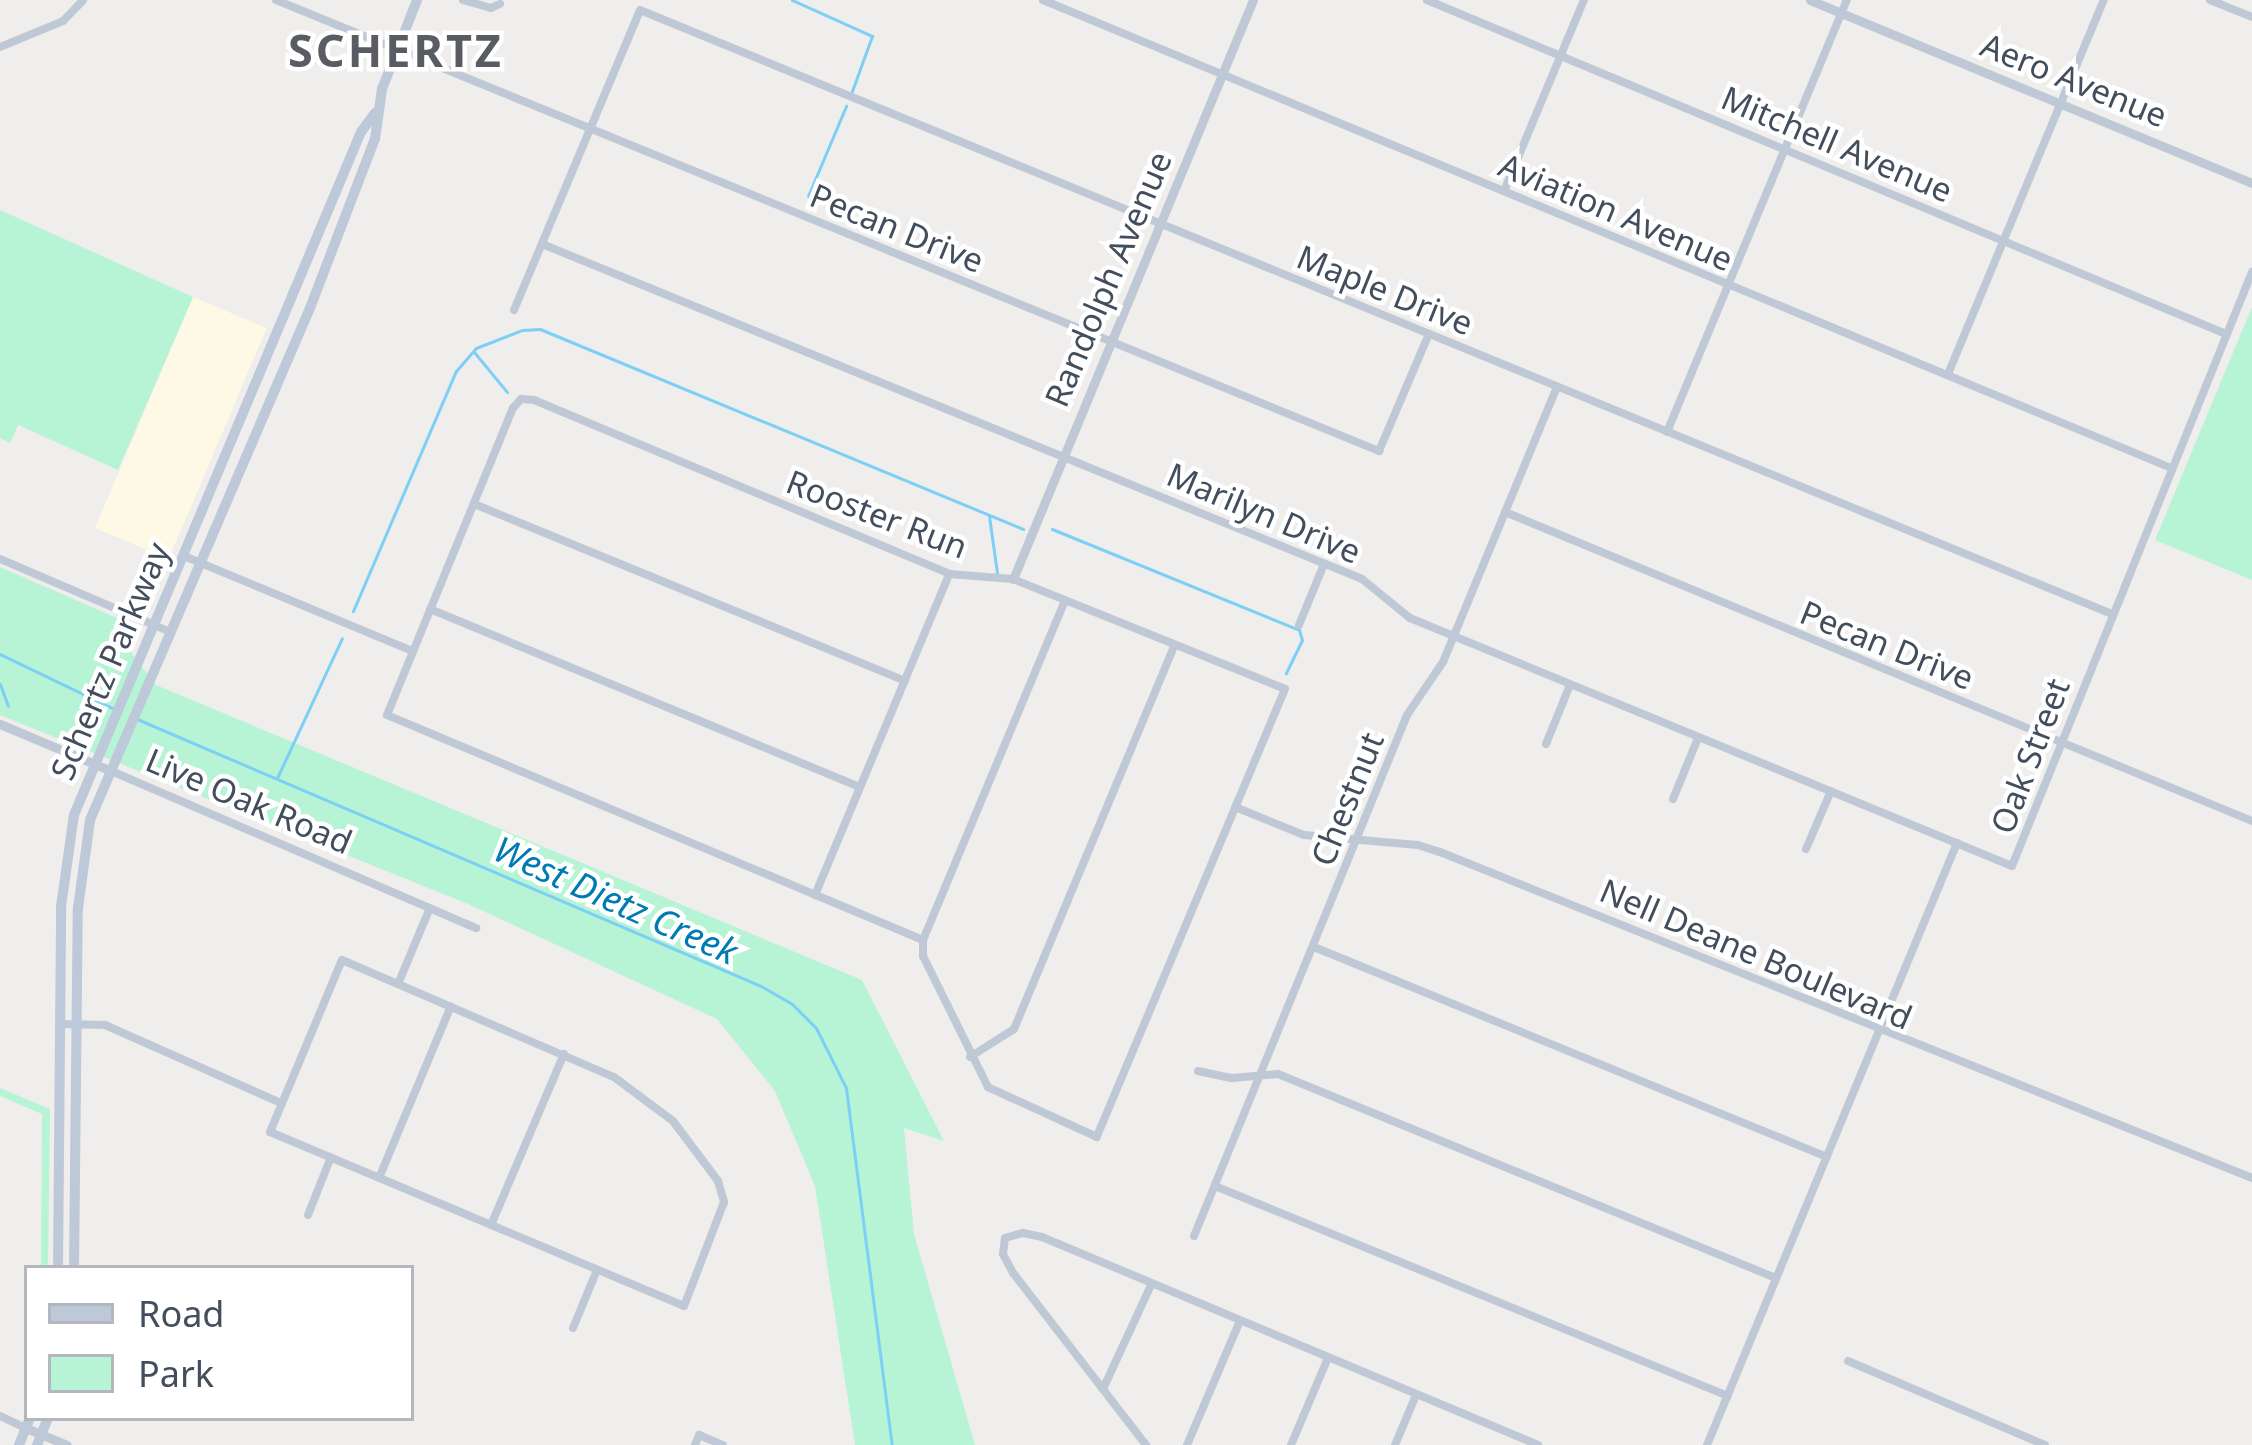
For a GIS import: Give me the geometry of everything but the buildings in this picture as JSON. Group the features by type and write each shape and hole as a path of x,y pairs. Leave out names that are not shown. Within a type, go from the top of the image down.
{"main road":[{"name":"Schertz Parkway","path":"58,1265 65,855 94,763 208,504 349,161 375,113 417,0"},
{"name":"Schertz Parkway","path":"74,1265 82,858 109,770 310,308 375,139 375,113"},
{"path":"349,161 364,169"},
{"path":"331,206 346,214"},
{"path":"294,300 310,308"},
{"path":"268,362 283,368"},
{"path":"228,456 243,462"},
{"path":"208,504 221,509"},
{"path":"19,1445 28,1423"}],"street":[{"path":"0,47 63,21 83,0"},
{"name":"Pecan Drive","path":"276,0 1379,451 1429,334"},
{"path":"463,0 500,4"},
{"name":"Aviation Avenue","path":"1043,0 2171,467"},
{"name":"Randolph Avenue","path":"1012,579 1253,0"},
{"name":"Mitchell Avenue","path":"1427,0 2226,334"},
{"path":"1504,191 1583,0"},
{"name":"Aero Avenue","path":"1810,0 2252,183"},
{"path":"1667,432 1847,0"},
{"path":"1948,374 2104,0"},
{"path":"2210,0 2252,17"},
{"name":"Maple Drive","path":"592,127 640,10 2112,614"},
{"path":"514,310 592,127"},
{"name":"Marilyn Drive","path":"542,244 1362,579 1410,618 1957,843"},
{"name":"Oak Street","path":"1707,1445 1957,843 2012,866 2252,272"},
{"name":"Chestnut","path":"1194,1236 1407,716 1438,671 1557,387"},
{"name":"Rooster Run","path":"474,504 513,408 521,399 949,574 1012,579 1285,689 1235,807"},
{"path":"905,681 474,504 387,716 923,940"},
{"name":"Pecan Drive","path":"1505,512 2252,821"},
{"path":"184,556 412,651"},
{"path":"0,559 170,632"},
{"path":"1299,626 1324,564"},
{"path":"815,895 949,574"},
{"path":"1065,601 923,940 928,971 970,1057 998,1096 1096,1137 1235,807"},
{"path":"430,609 860,787"},
{"path":"970,1057 1014,1029 1175,645"},
{"path":"1546,744 1570,685"},
{"name":"Live Oak Road","path":"0,724 476,928"},
{"path":"1673,799 1698,738"},
{"path":"1806,849 1831,791"},
{"name":"Nell Deane Boulevard","path":"1235,807 1304,835 1398,842 1440,852 2252,1178"},
{"path":"398,984 430,908"},
{"path":"1314,947 1826,1157"},
{"path":"342,960 398,984 614,1076 655,1105 690,1139 722,1189 722,1215 684,1306 270,1132 342,960"},
{"path":"379,1178 451,1006"},
{"path":"61,1024 105,1025 281,1102"},
{"path":"491,1225 564,1054"},
{"path":"1198,1071 1232,1078 1278,1074 1776,1278"},
{"path":"308,1215 331,1157"},
{"path":"1215,1186 1728,1396"},
{"path":"1146,1445 1013,1273 1003,1254 1005,1238 1023,1233 1042,1237 1538,1445"},
{"path":"573,1328 597,1270"},
{"path":"1103,1389 1151,1285"},
{"path":"1187,1445 1240,1321"},
{"path":"1291,1445 1328,1358"},
{"path":"1848,1361 2045,1445"},
{"path":"1395,1445 1416,1395"},
{"path":"0,1416 28,1423 40,1440 68,1445"},
{"path":"1497,1445 1503,1430"},
{"path":"697,1440 723,1445"}],"shaded area":[{"path":"193,297 267,328 169,559 95,528"}],"green space":[{"path":"0,210 193,297 118,470 18,425 10,443 0,438"},
{"path":"2252,307 2252,580 2155,540"},
{"path":"0,567 140,628 130,651 156,685 862,980 944,1141 904,1128 914,1234 975,1445 855,1445 815,1186 775,1091 717,1019 468,904 0,715"},
{"path":"0,1088 50,1109 48,1265 41,1265 42,1114 0,1096"}],"waterway":[{"path":"792,0 872,36 852,91"},
{"path":"808,196 846,106"},
{"path":"353,611 456,371 476,348 522,330 540,329 1023,529"},
{"path":"474,352 507,392"},
{"path":"989,516 997,573"},
{"path":"1052,529 1299,630 1302,640 1286,673"},
{"path":"277,778 342,638"},
{"name":"West Dietz Creek","path":"0,654 112,708"},
{"path":"0,684 8,706"},
{"name":"West Dietz Creek","path":"137,719 761,986 792,1004 816,1028 846,1088 892,1445"}],"district":[{"name":"SCHERTZ","path":"396,50"}]}
